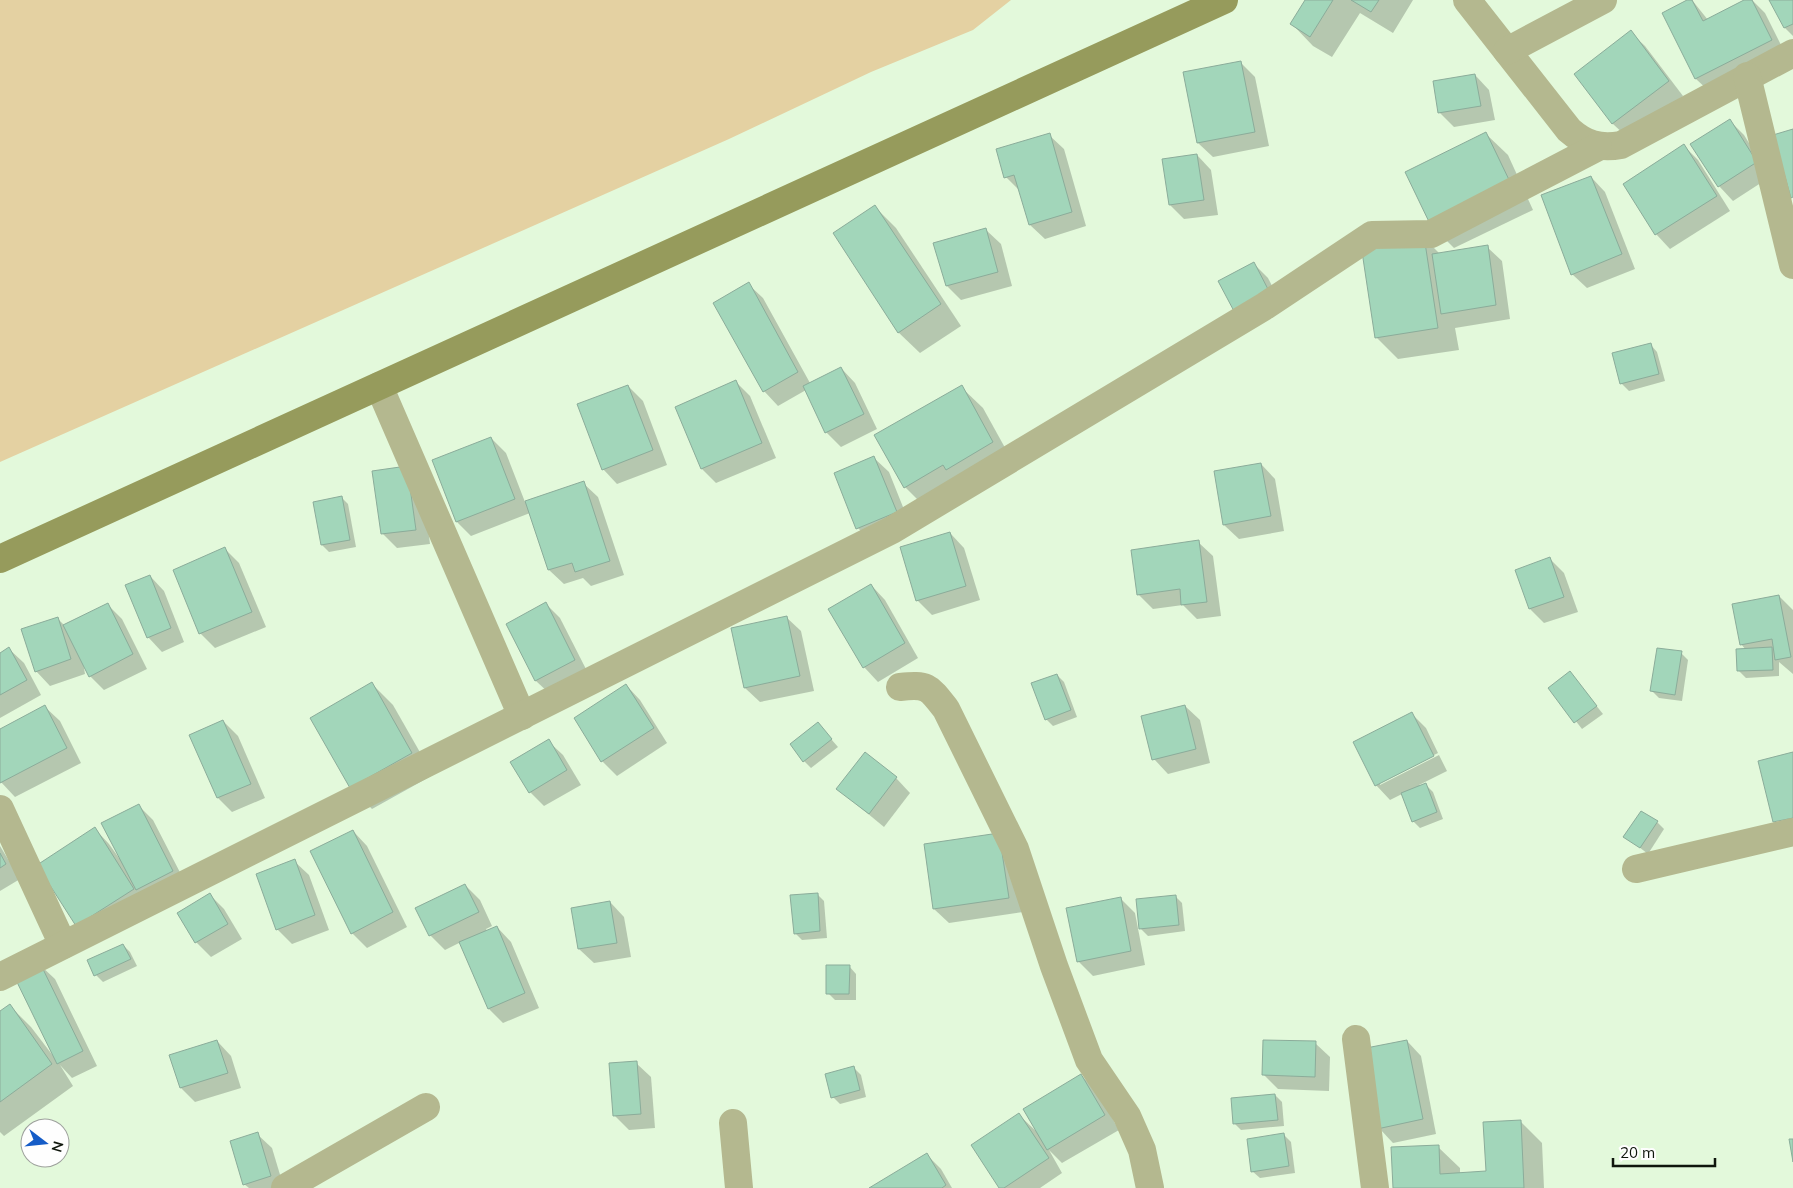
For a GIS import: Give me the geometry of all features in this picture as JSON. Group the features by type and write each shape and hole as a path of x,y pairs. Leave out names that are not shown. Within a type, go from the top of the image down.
{"main road":[{"path":"0,559 1224,0"}],"street":[{"path":"1467,0 1569,130 1581,141 1598,146 1621,145 1793,53"},
{"path":"1507,51 1603,0"},
{"path":"1747,76 1793,265"},
{"path":"0,977 892,530 1266,306 1372,235 1431,234 1598,146"},
{"path":"378,386 522,716"},
{"path":"900,687 920,685 932,690 946,709 1015,850 1054,966 1089,1060 1126,1116 1142,1150 1150,1188"},
{"path":"0,809 63,945"},
{"path":"1636,870 1793,832"},
{"path":"1356,1039 1375,1188"},
{"path":"286,1188 426,1107"},
{"path":"734,1123 739,1188"}],"shaded area":[{"path":"0,0 1011,0 973,30 871,72 729,139 0,462"}],"building":[{"path":"1305,0 1333,0 1310,37 1290,24"},
{"path":"1351,0 1379,0 1371,12"},
{"path":"1687,0 1692,0 1703,21 1744,0 1752,0 1772,40 1695,79 1662,13"},
{"path":"1769,0 1793,0 1793,24 1784,28"},
{"path":"1631,30 1669,81 1612,124 1574,74"},
{"path":"1241,61 1255,132 1197,143 1183,72"},
{"path":"1475,74 1481,106 1438,113 1433,81"},
{"path":"1730,119 1757,162 1718,187 1690,144"},
{"path":"1793,129 1793,197 1791,198 1773,135"},
{"path":"1486,132 1513,188 1432,228 1405,172"},
{"path":"1050,133 1072,212 1029,225 1014,175 1004,178 996,149"},
{"path":"1684,144 1717,196 1655,235 1623,184"},
{"path":"1197,154 1204,200 1169,205 1162,159"},
{"path":"1591,176 1622,254 1571,275 1541,195"},
{"path":"875,205 941,304 898,333 833,233"},
{"path":"986,228 998,272 946,286 933,243"},
{"path":"1424,236 1438,328 1375,338 1361,245"},
{"path":"1488,245 1496,305 1441,314 1432,254"},
{"path":"1254,262 1271,295 1235,313 1218,281"},
{"path":"749,282 798,372 763,392 713,303"},
{"path":"1651,343 1659,374 1620,384 1612,353"},
{"path":"841,367 864,414 825,433 803,386"},
{"path":"736,380 762,443 701,469 675,407"},
{"path":"628,385 653,450 602,470 577,404"},
{"path":"962,385 993,442 946,470 943,465 904,488 874,435"},
{"path":"491,437 515,499 456,522 432,460"},
{"path":"874,456 897,512 856,529 834,473"},
{"path":"1261,463 1271,516 1223,525 1214,471"},
{"path":"407,466 416,530 381,534 372,471"},
{"path":"584,481 610,561 575,572 572,563 548,570 525,501"},
{"path":"342,496 350,540 321,545 313,502"},
{"path":"950,532 966,586 916,601 900,547"},
{"path":"1199,540 1207,602 1181,605 1180,589 1137,595 1131,550"},
{"path":"225,547 252,612 199,634 173,570"},
{"path":"1550,557 1564,597 1529,609 1515,570"},
{"path":"150,575 171,628 147,638 125,585"},
{"path":"871,584 905,643 863,668 828,609"},
{"path":"1779,595 1791,657 1775,660 1772,639 1740,645 1732,604"},
{"path":"546,602 575,660 535,681 506,624"},
{"path":"108,603 133,654 89,677 63,625"},
{"path":"787,616 800,676 744,688 731,628"},
{"path":"58,617 71,659 35,672 21,629"},
{"path":"9,647 27,680 0,695 0,653"},
{"path":"1772,647 1773,670 1737,671 1736,649"},
{"path":"1657,648 1682,651 1675,695 1650,691"},
{"path":"1570,671 1597,706 1574,723 1548,688"},
{"path":"1057,674 1071,710 1045,720 1031,683"},
{"path":"372,682 412,753 350,788 310,718"},
{"path":"626,684 654,728 601,762 574,718"},
{"path":"45,705 67,748 0,783 0,729"},
{"path":"1185,705 1196,749 1152,760 1141,716"},
{"path":"1412,712 1434,756 1375,786 1353,742"},
{"path":"223,720 251,784 217,798 189,735"},
{"path":"818,722 832,739 803,762 790,744"},
{"path":"549,739 567,770 529,793 510,762"},
{"path":"865,752 897,777 869,814 836,789"},
{"path":"1793,752 1793,818 1773,822 1758,761"},
{"path":"1426,783 1437,812 1412,822 1401,793"},
{"path":"139,804 173,871 136,890 101,823"},
{"path":"1641,811 1658,821 1640,848 1623,837"},
{"path":"95,827 134,889 76,926 37,865"},
{"path":"353,830 393,912 351,934 310,851"},
{"path":"999,833 1009,898 933,909 924,844"},
{"path":"0,853 6,864 0,868"},
{"path":"295,859 315,915 276,930 256,874"},
{"path":"465,884 479,912 429,936 415,908"},
{"path":"210,893 228,924 195,943 177,913"},
{"path":"818,893 820,931 794,934 790,895"},
{"path":"1176,895 1179,925 1139,929 1136,899"},
{"path":"1121,897 1131,951 1077,962 1066,908"},
{"path":"610,901 617,943 578,949 571,908"},
{"path":"497,926 525,993 488,1009 459,942"},
{"path":"123,944 131,959 94,976 87,960"},
{"path":"40,963 83,1051 57,1064 14,976"},
{"path":"826,965 850,965 849,994 826,994"},
{"path":"10,1004 52,1064 0,1102 0,1011"},
{"path":"217,1040 228,1073 180,1088 169,1055"},
{"path":"1263,1040 1316,1041 1315,1077 1262,1075"},
{"path":"1407,1040 1423,1119 1377,1129 1361,1049"},
{"path":"637,1061 641,1114 613,1116 609,1063"},
{"path":"854,1066 860,1090 831,1098 825,1074"},
{"path":"1081,1074 1105,1115 1047,1150 1023,1109"},
{"path":"1275,1094 1278,1120 1233,1124 1231,1098"},
{"path":"1019,1113 1049,1158 1004,1188 999,1188 971,1145"},
{"path":"1521,1120 1524,1188 1393,1188 1391,1147 1439,1145 1440,1174 1486,1171 1483,1122"},
{"path":"258,1132 271,1176 243,1185 230,1141"},
{"path":"1284,1133 1289,1166 1251,1172 1247,1139"},
{"path":"1789,1139 1793,1139 1793,1162"},
{"path":"927,1153 946,1185 942,1188 869,1188"}]}
